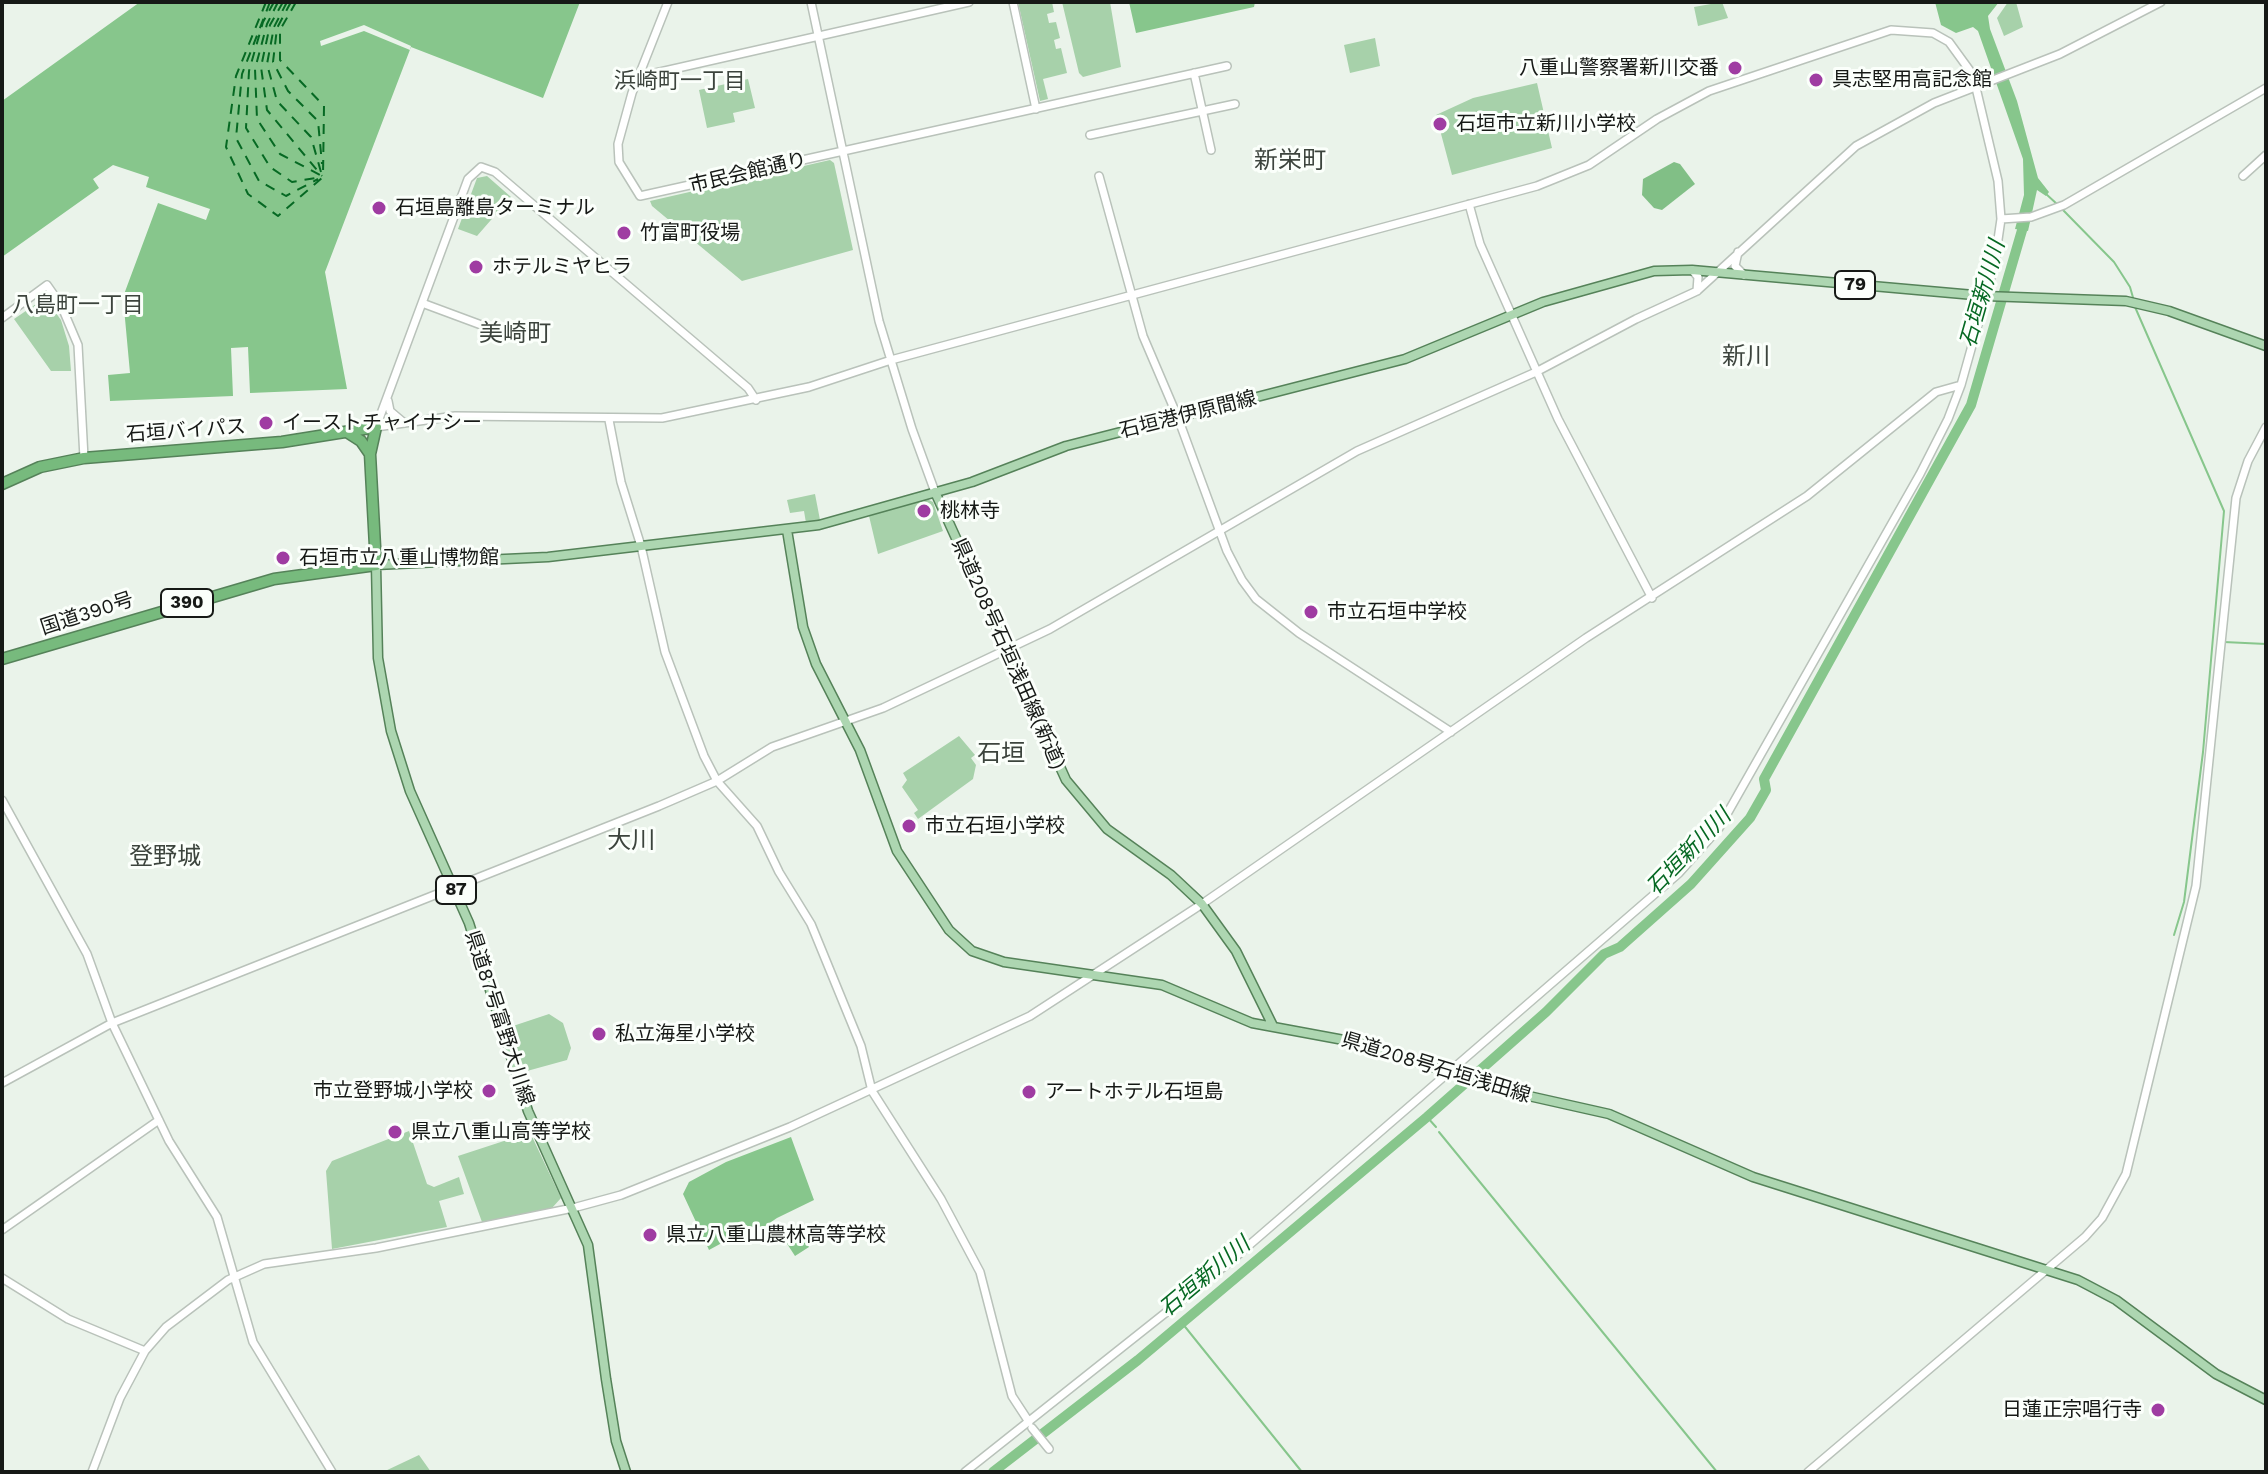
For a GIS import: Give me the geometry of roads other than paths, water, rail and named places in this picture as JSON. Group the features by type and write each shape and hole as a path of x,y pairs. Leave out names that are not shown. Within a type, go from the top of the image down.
{"highway":[{"name":"石垣バイパス","path":"2,484 40,467 84,458 282,442 376,427"},
{"path":"376,427 370,454 376,565"},
{"path":"347,432 365,445 370,454"},
{"name":"国道390号","path":"2,659 264,582 376,565"}],"main road":[{"name":"石垣港伊原間線","path":"376,565 548,557 787,530 845,518 935,492 1066,446 1405,359 1511,314 1654,271 1692,270 1990,296"},
{"name":"79","path":"1990,296 2136,302 2266,346"},
{"name":"県道208号石垣浅田線(新道)","path":"935,492 1051,753 1078,797 1107,829 1171,875 1202,904 1236,951 1273,1026"},
{"name":"県道208号石垣浅田線","path":"787,530 801,618 814,660 846,720 903,865 963,946 992,959 1162,985 1235,1017 1360,1043 1511,1093 1601,1111 1762,1180 2049,1269 2106,1294 2216,1374 2266,1400"},
{"name":"県道87号富野大川線","path":"376,565 378,658 391,731 410,791 454,886 478,950 528,1111 588,1245 606,1379 626,1472"}],"street":[{"path":"638,77 668,2"},
{"path":"811,2 845,151 863,252 891,360 935,492"},
{"path":"638,77 969,2"},
{"path":"1013,2 1036,109"},
{"path":"2,1083 112,1023 717,781 772,747 883,708 1050,629 1357,451 1536,372 1636,319 1697,291 1738,250 1856,146 1977,84 2060,54 2161,2"},
{"path":"376,427 455,416 609,420 662,418 756,400 836,379 891,360 1537,186 1589,165 1657,119 1709,91 1891,30 1933,33 1949,42 1977,84 2005,219 1990,296 1961,385 1948,419 1920,474 1719,828 1679,873 1232,1260 1031,1425 965,1472"},
{"name":"市民会館通り","path":"638,77 621,124 619,162 636,194 651,195 1227,66"},
{"path":"1194,73 1211,150"},
{"path":"2005,219 2031,217 2064,205 2266,88"},
{"path":"1090,135 1235,104"},
{"path":"2243,176 2266,155"},
{"path":"376,427 468,179 477,168 485,167 685,333 748,388 756,400"},
{"path":"1099,176 1131,295 1158,378 1178,418 1234,566 1256,599 1299,633 1451,732"},
{"path":"1469,204 1480,244 1536,372 1652,598"},
{"path":"1738,250 1735,266 1746,277"},
{"path":"1692,270 1698,277 1697,291"},
{"path":"2,318 47,285 61,305 78,345 84,458"},
{"path":"422,303 519,339"},
{"path":"92,1472 120,1398 145,1351 166,1327 232,1278 264,1264 376,1248 573,1208 621,1195 872,1091 1030,1016 1202,904 1586,638 1807,496 1936,392 1961,385"},
{"path":"388,394 390,411 403,422"},
{"path":"609,420 621,482 641,546 677,689 717,781 757,826 775,864 811,924 857,1034 872,1091 941,1199 980,1272 1012,1396 1049,1449"},
{"path":"1808,1472 2049,1269 2102,1218 2126,1174 2196,886 2236,498 2248,461 2266,427"},
{"path":"2,800 87,954 112,1023 159,1120 217,1217 232,1278 253,1342 332,1472"},
{"path":"2,1230 159,1120"},
{"path":"2,1278 68,1319 145,1351"}],"waterway":[{"path":"2045,193 2058,205"},
{"path":"2063,210 2114,262 2130,287 2134,301"},
{"name":"石垣新川川","path":"993,1472 1138,1360 1427,1117 1546,1012 1604,954 1620,947 1691,884 1750,818 1766,790 1764,779 1971,405 2025,220"},
{"path":"2135,307 2224,511 2203,752 2184,902 2174,935"},
{"path":"2224,642 2266,644"},
{"path":"1427,1117 1436,1127"},
{"path":"1439,1132 1717,1472"},
{"path":"1182,1323 1302,1472"}],"place":[{"name":"八重山警察署新川交番","path":"1735,68"},
{"name":"具志堅用高記念館","path":"1816,80"},
{"name":"石垣市立新川小学校","path":"1440,124"},
{"name":"石垣島離島ターミナル","path":"379,208"},
{"name":"竹富町役場","path":"624,233"},
{"name":"ホテルミヤヒラ","path":"476,267"},
{"name":"イーストチャイナシー","path":"266,423"},
{"name":"桃林寺","path":"924,511"},
{"name":"石垣市立八重山博物館","path":"283,558"},
{"name":"市立石垣中学校","path":"1311,612"},
{"name":"市立石垣小学校","path":"909,826"},
{"name":"私立海星小学校","path":"599,1034"},
{"name":"市立登野城小学校","path":"489,1091"},
{"name":"アートホテル石垣島","path":"1029,1092"},
{"name":"県立八重山高等学校","path":"395,1132"},
{"name":"県立八重山農林高等学校","path":"650,1235"},
{"name":"日蓮正宗唱行寺","path":"2158,1410"}],"district":[{"name":"浜崎町一丁目","path":"680,82"},
{"name":"新栄町","path":"1290,161"},
{"name":"八島町一丁目","path":"78,306"},
{"name":"美崎町","path":"515,334"},
{"name":"新川","path":"1746,357"},
{"name":"石垣","path":"1001,754"},
{"name":"大川","path":"631,841"},
{"name":"登野城","path":"165,857"}]}
